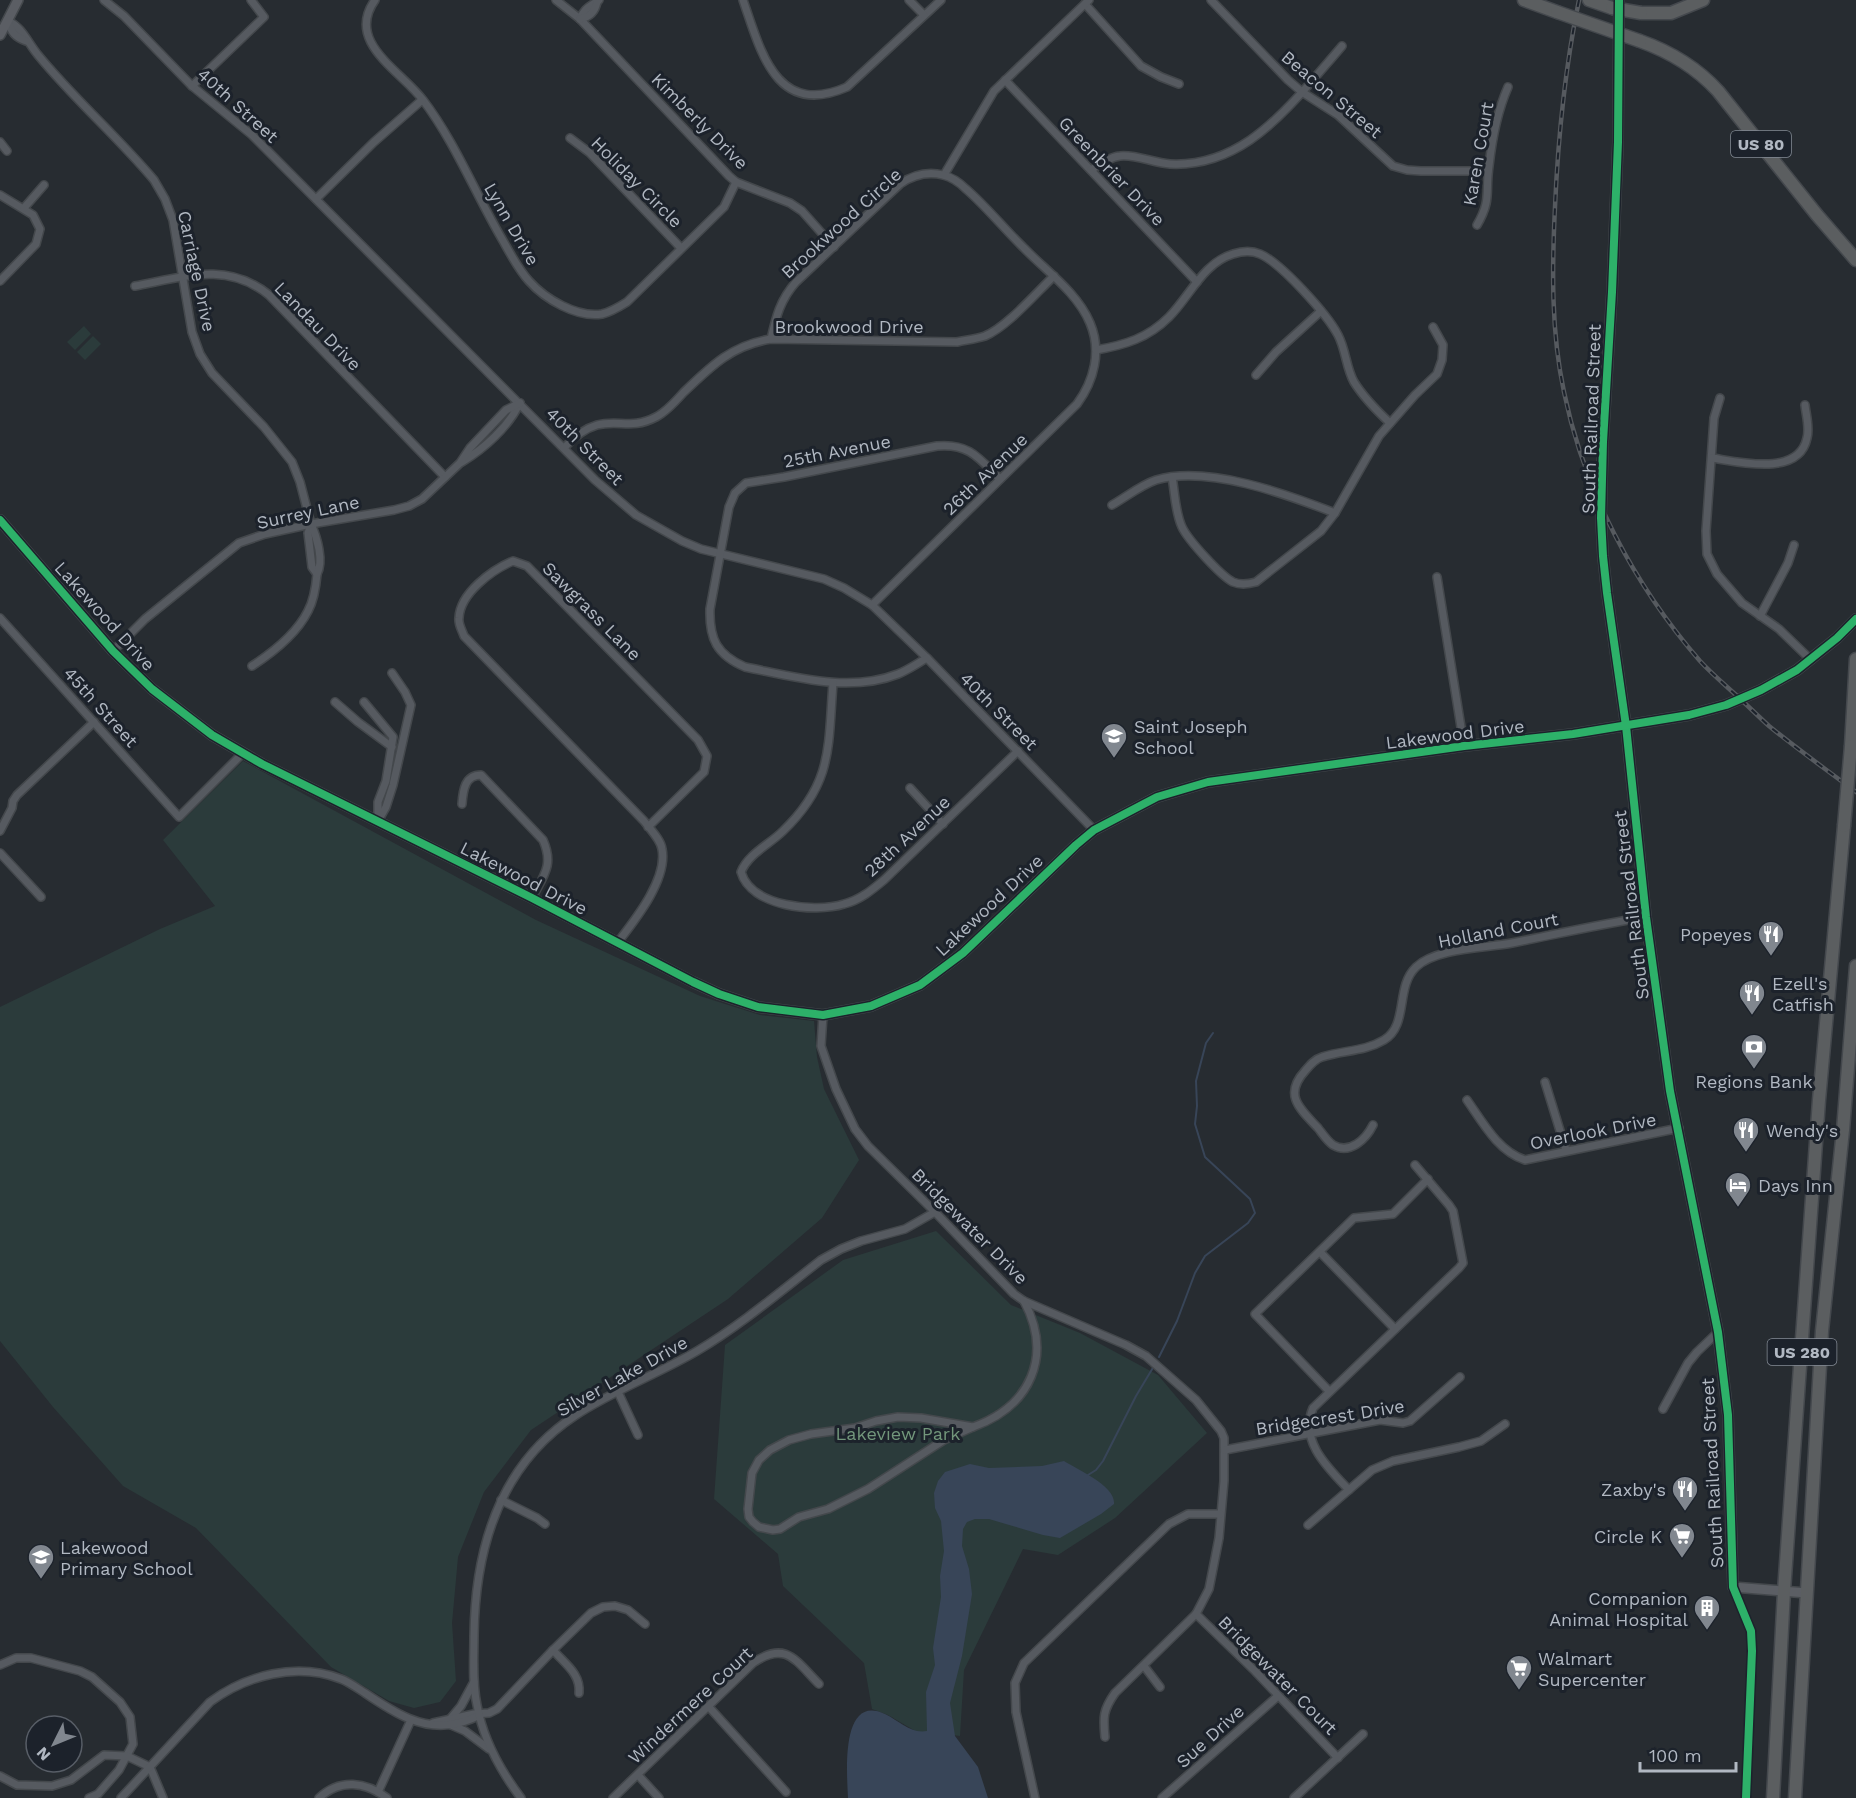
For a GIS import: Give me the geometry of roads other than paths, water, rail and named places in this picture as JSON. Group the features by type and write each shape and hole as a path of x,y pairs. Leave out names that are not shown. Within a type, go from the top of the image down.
{"highway":[{"name":"US 80","path":"1524,0 1656,47 1683,60 1702,74 1719,91 1855,260"},
{"path":"1589,0 1615,4 1641,13 1671,13 1703,0"},
{"name":"US 280","path":"1773,1798 1784,1591 1819,1100 1851,746 1856,662"},
{"name":"US 280","path":"1795,1798 1822,1331 1844,1121 1856,966"}],"street":[{"path":"0,35 18,0"},
{"name":"40th Street","path":"104,0 124,16 192,86 252,135 595,480 636,515 682,541 719,555 824,579 872,605 927,658 1094,830"},
{"path":"192,86 264,17 251,0"},
{"name":"Lynn Drive","path":"375,0 369,8 365,21 367,36 374,49 422,100 445,136 519,268 538,290 557,303 577,312 600,314 614,310 627,302 724,207 736,182"},
{"name":"Kimberly Drive","path":"556,0 580,19 736,182 790,203 802,211 834,247"},
{"path":"743,0 766,62 779,80 791,89 812,95 834,93 848,87 941,0"},
{"path":"909,0 924,15"},
{"name":"Beacon Street","path":"1211,0 1288,80 1302,92 1338,115 1393,166 1421,171 1488,171"},
{"path":"580,19 583,10 598,1"},
{"path":"1179,84 1141,66 1087,2 1005,80 986,103 944,175 965,188 1033,258 1054,276 1084,311 1091,325 1096,350 1120,346 1145,336 1170,315 1214,265 1243,251 1258,253 1272,261 1321,311 1339,336 1353,380 1365,398 1390,423"},
{"name":"South Railroad Street","path":"1615,4 1618,142 1612,292 1604,407 1601,518 1607,593 1626,726 1646,917 1670,1091 1718,1332 1728,1415 1733,1587 1751,1631 1752,1651 1746,1798"},
{"name":"Carriage Drive","path":"8,21 10,30 16,37 26,41 51,71 154,180 165,199 172,220 192,332 200,354 212,373 271,435 292,462 300,482 311,524 308,532 312,567 317,574 315,591 308,610 294,629 265,657 252,666"},
{"path":"1091,170 1119,156 1171,164 1193,163 1236,150 1256,137 1302,92 1342,46"},
{"name":"Greenbrier Drive","path":"1005,80 1197,282"},
{"name":"Karen Court","path":"1477,225 1485,210 1489,195 1488,171 1501,103 1508,87"},
{"path":"316,199 374,142 422,100"},
{"name":"Holiday Circle","path":"570,138 590,153 681,248"},
{"path":"0,142 8,151"},
{"name":"Brookwood Circle","path":"771,339 779,307 786,293 900,184 912,176 944,175"},
{"path":"24,208 44,185"},
{"path":"0,195 33,215 40,229 39,237 26,255 0,282"},
{"name":"Landau Drive","path":"135,286 182,276 215,273 237,277 257,286 269,295 445,477"},
{"name":"Brookwood Drive","path":"564,448 580,433 599,424 632,425 658,416 720,359 754,342 771,339 957,342 971,340 998,328 1054,276"},
{"path":"1256,375 1276,352 1321,311"},
{"path":"1172,477 1177,513 1190,540 1221,573 1233,582 1240,584 1256,582 1321,531 1335,513 1367,456 1390,423 1437,374 1442,360 1443,345 1433,327"},
{"name":"26th Avenue","path":"872,605 1066,416 1086,392 1092,377 1096,350"},
{"path":"1720,398 1714,418 1706,531 1707,554 1717,574 1731,592 1742,603 1779,628 1811,660"},
{"name":"Surrey Lane","path":"113,651 145,619 239,543 265,534 409,506 422,499 460,463 470,448 506,410 520,403"},
{"path":"1712,458 1777,464 1791,460 1802,450 1808,437 1805,405"},
{"name":"25th Avenue","path":"927,658 898,674 884,678 833,683 745,667 732,661 721,651 713,638 709,624 729,507 735,493 746,483 952,444 966,448 1000,479"},
{"path":"1112,505 1146,485 1172,477 1215,478 1266,489 1335,513"},
{"name":"Lakewood Drive","path":"0,520 113,651 170,703 212,735 243,753 719,994 758,1007 823,1015 871,1006 920,985 963,953 1058,861 1094,830 1157,798 1208,782 1464,746 1520,741 1689,715 1726,705 1770,686 1811,660 1856,619"},
{"path":"1760,616 1788,563 1794,545"},
{"name":"Sawgrass Lane","path":"618,942 641,911 661,872 663,848 648,827 464,636 459,626 462,605 469,594 500,567 513,561 527,566 698,740 707,756 704,772 648,827"},
{"path":"1437,577 1464,746"},
{"name":"45th Street","path":"0,618 179,817 243,753"},
{"path":"378,821 386,807 393,785 411,705 392,673"},
{"name":"28th Avenue","path":"833,683 825,767 816,788 804,808 789,825 749,858 741,872 748,885 760,894 780,903 802,908 824,908 846,904 867,894 1018,751"},
{"path":"335,702 392,747"},
{"path":"364,702 393,737 387,781 378,802 378,821"},
{"path":"0,831 17,795 94,722"},
{"path":"462,804 463,790 469,779 474,775 482,775 543,840 549,852 549,867 532,898"},
{"path":"910,788 943,824"},
{"path":"0,853 41,897"},
{"name":"Holland Court","path":"1373,1125 1368,1135 1356,1145 1348,1148 1334,1145 1298,1107 1294,1092 1303,1072 1317,1059 1369,1047 1389,1037 1397,1023 1407,979 1416,967 1442,954 1646,917"},
{"name":"Bridgewater Drive","path":"823,1015 821,1046 836,1089 855,1129 868,1146 1014,1294 1024,1301 1126,1345 1146,1356 1196,1401 1221,1431 1225,1450 1214,1568 1209,1589 1196,1614 1115,1693 1106,1705 1103,1720 1105,1737"},
{"path":"1545,1083 1566,1150"},
{"name":"Overlook Drive","path":"1467,1100 1488,1130 1504,1147 1516,1157 1525,1160 1679,1128"},
{"path":"1349,1490 1327,1467 1315,1449 1310,1415 1313,1408 1462,1263 1452,1211 1415,1165"},
{"path":"1329,1391 1255,1314 1354,1218 1394,1214 1428,1179"},
{"name":"Silver Lake Drive","path":"521,1798 492,1751 476,1703 476,1591 483,1547 501,1500 527,1461 550,1436 576,1415 714,1341 821,1260 861,1241 905,1229 935,1212"},
{"path":"1320,1252 1395,1329"},
{"path":"973,1427 921,1418 898,1417 855,1428 811,1434 789,1440 770,1450 759,1460 752,1473 749,1517 759,1527 773,1530 780,1529 799,1516 828,1509 848,1500 924,1451 994,1418 1013,1404 1028,1386 1036,1366 1037,1343 1033,1318 1024,1301"},
{"path":"1663,1409 1688,1363 1718,1332"},
{"name":"Bridgecrest Drive","path":"1225,1450 1380,1420 1402,1423 1410,1421 1460,1377"},
{"path":"618,1392 638,1435"},
{"path":"1308,1526 1372,1470 1393,1461 1481,1441 1505,1424"},
{"path":"501,1500 545,1524"},
{"path":"1035,1798 1016,1712 1014,1690 1017,1676 1024,1663 1169,1524 1188,1514 1220,1514"},
{"name":"South Railroad Street","path":"1733,1587 1807,1593"},
{"path":"121,1798 210,1702 227,1690 256,1678 282,1671 310,1672 339,1678 403,1717 427,1724 451,1722 497,1709 591,1613 603,1607 615,1606 627,1610 645,1624"},
{"name":"Bridgewater Court","path":"1196,1614 1338,1758"},
{"path":"553,1650 576,1676 580,1683 579,1693"},
{"name":"Windermere Court","path":"613,1798 766,1654 773,1652 789,1655 819,1684"},
{"path":"0,1665 16,1658 31,1658 80,1671 92,1677 120,1702 130,1717 133,1744 119,1770 98,1794 89,1798"},
{"path":"1144,1666 1160,1687"},
{"name":"Silver Lake Drive","path":"475,1680 451,1722 492,1751"},
{"name":"Sue Drive","path":"1162,1798 1278,1696"},
{"path":"709,1707 786,1792"},
{"path":"378,1792 411,1720"},
{"path":"1294,1798 1363,1734"},
{"path":"0,1776 17,1785 52,1786 71,1780 104,1755 127,1756 150,1767 163,1798"},
{"path":"638,1775 659,1798"},
{"path":"319,1798 325,1792 344,1785 359,1783 387,1798"}],"water":[{"path":"1064,1461 1103,1485 1113,1497 1114,1504 1060,1538 989,1519 975,1519 967,1522 963,1529 962,1546 969,1569 972,1594 962,1656 950,1703 955,1736 978,1767 988,1798 848,1798 849,1739 853,1725 860,1715 870,1711 885,1714 910,1729 927,1731 926,1692 935,1665 933,1648 941,1597 940,1576 944,1551 941,1521 935,1508 934,1493 938,1481 945,1472 970,1464 989,1468 1042,1466"}],"waterway":[{"path":"1159,1357 1177,1321 1195,1273 1205,1256 1248,1223 1255,1213 1250,1199 1205,1157 1195,1124 1196,1081 1206,1043 1213,1033"},
{"path":"1088,1475 1096,1470 1103,1461 1154,1366"}],"railway":[{"path":"1579,0 1560,129 1553,277 1560,369 1573,429 1584,465 1598,500 1633,568 1676,632 1700,661 1769,726 1856,792"}],"place":[{"name":"Saint Joseph School","path":"1114,759"},
{"name":"Popeyes","path":"1771,957"},
{"name":"Ezell's Catfish","path":"1752,1016"},
{"name":"Regions Bank","path":"1754,1070"},
{"name":"Wendy's","path":"1746,1153"},
{"name":"Days Inn","path":"1738,1208"},
{"name":"Zaxby's","path":"1685,1512"},
{"name":"Circle K","path":"1682,1559"},
{"name":"Lakewood Primary School","path":"41,1580"},
{"name":"Companion Animal Hospital","path":"1707,1631"},
{"name":"Walmart Supercenter","path":"1519,1691"}],"park label":[{"name":"Lakeview Park","path":"898,1433"}]}
